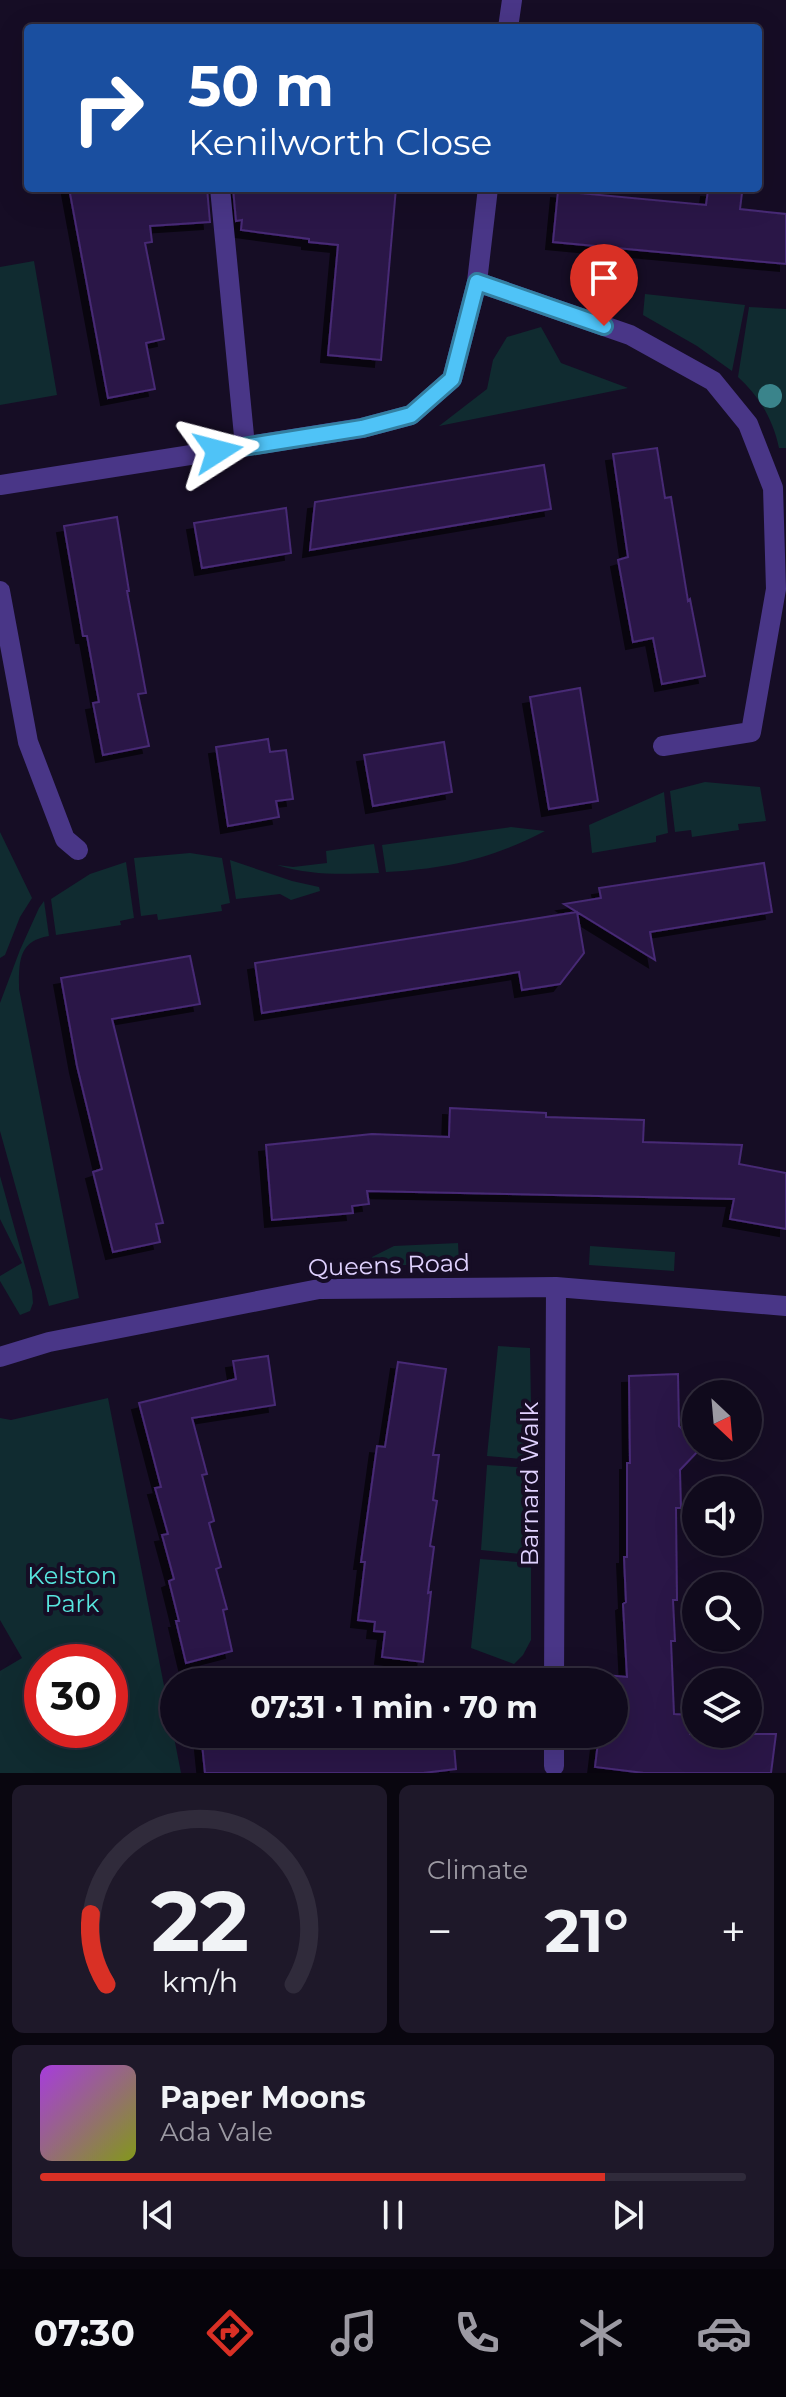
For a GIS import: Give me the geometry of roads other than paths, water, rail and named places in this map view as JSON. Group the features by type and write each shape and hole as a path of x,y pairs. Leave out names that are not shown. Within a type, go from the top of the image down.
{"street":[{"path":"509,24 512,0"},
{"path":"220,192 245,446"},
{"path":"0,485 362,428 411,415 452,379 477,282 488,192"},
{"path":"477,282 630,335 713,381 748,424 773,488 776,589 751,732 663,746"},
{"path":"0,591 28,742 65,839 78,850"},
{"name":"Queens Road","path":"0,1357 49,1342 319,1289 556,1287 786,1306"},
{"name":"Barnard Walk","path":"554,1668 556,1287"},
{"path":"554,1748 554,1766"}],"park label":[{"name":"Kelston Park","path":"72,1589"}]}
